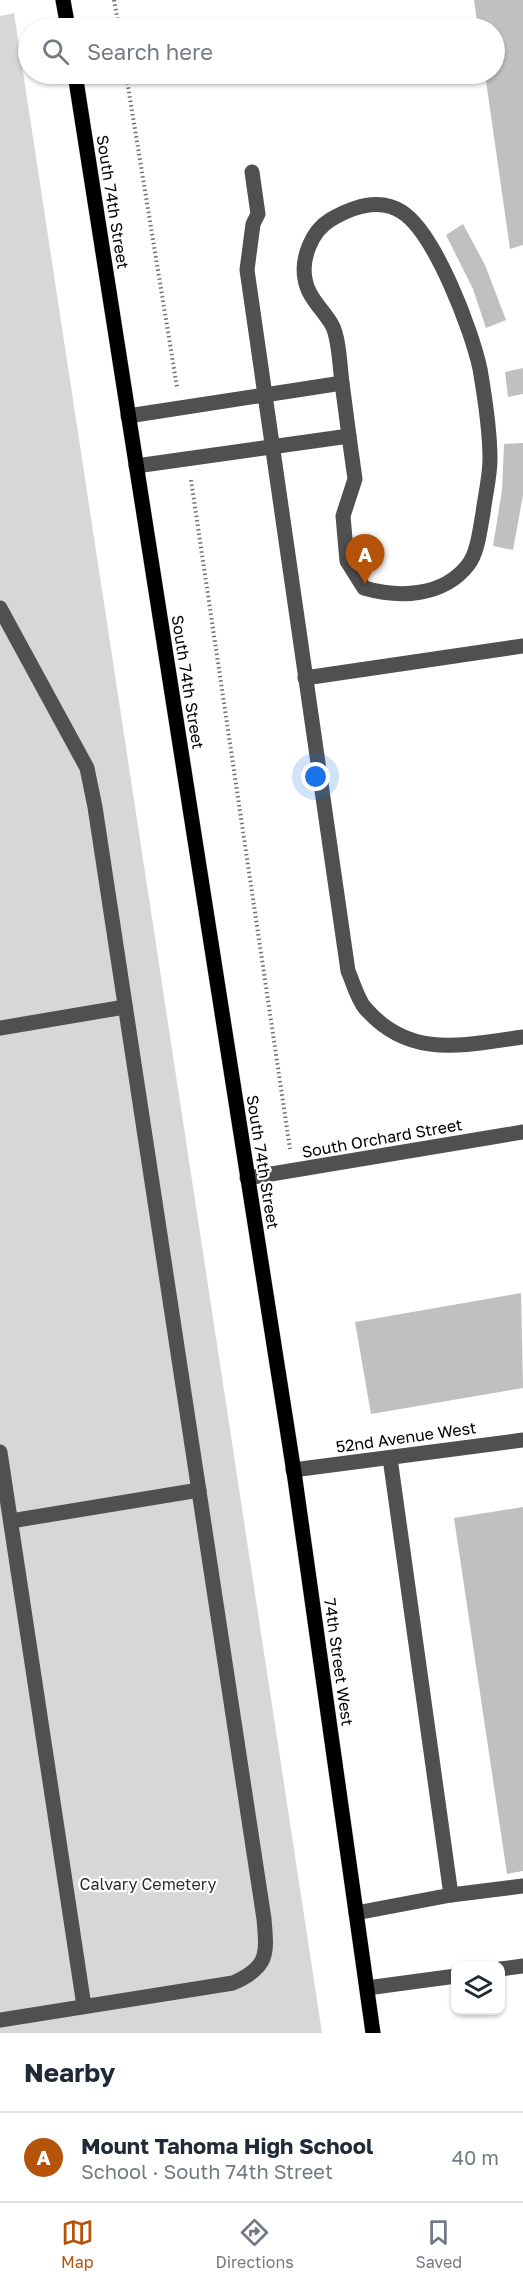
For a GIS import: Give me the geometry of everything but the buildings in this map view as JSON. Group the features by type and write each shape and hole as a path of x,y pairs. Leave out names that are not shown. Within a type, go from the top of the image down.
{"main road":[{"path":"63,0 66,18"},
{"name":"South 74th Street","path":"77,84 267,1296"},
{"name":"74th Street West","path":"267,1296 373,2033"}],"street":[{"path":"252,172 258,214 253,224 247,270 348,970 364,1007 393,1033 425,1045 458,1046 523,1036"},
{"path":"379,205 402,212 423,234 445,273 467,327 480,368 490,460 480,534 469,565 449,582 421,594 389,595 364,588 347,561 343,516 355,479 349,436 333,326 316,307 304,279 308,245 325,223 352,207 379,205"},
{"path":"128,416 342,383"},
{"path":"136,466 349,436"},
{"path":"0,608 87,768 199,1490 267,1951 253,1974 233,1983 0,2020"},
{"path":"305,678 523,646"},
{"path":"0,1028 125,1007"},
{"name":"South Orchard Street","path":"247,1178 523,1132"},
{"name":"52nd Avenue West","path":"293,1470 523,1440"},
{"path":"0,1452 84,2006"},
{"path":"390,1458 451,1895"},
{"path":"10,1521 199,1490"},
{"path":"356,1913 451,1895 523,1886"},
{"path":"505,1968 523,1966"},
{"path":"367,1988 451,1977"}],"path":[{"path":"114,0 117,18"},
{"path":"128,84 180,408"},
{"path":"188,459 293,1171"}],"green space":[{"name":"Calvary Cemetery","path":"14,13 18,39 18,84 25,84 322,2033 0,2033 0,16"}],"place":[{"name":"Mount Tahoma High School","path":"365,584"}]}
